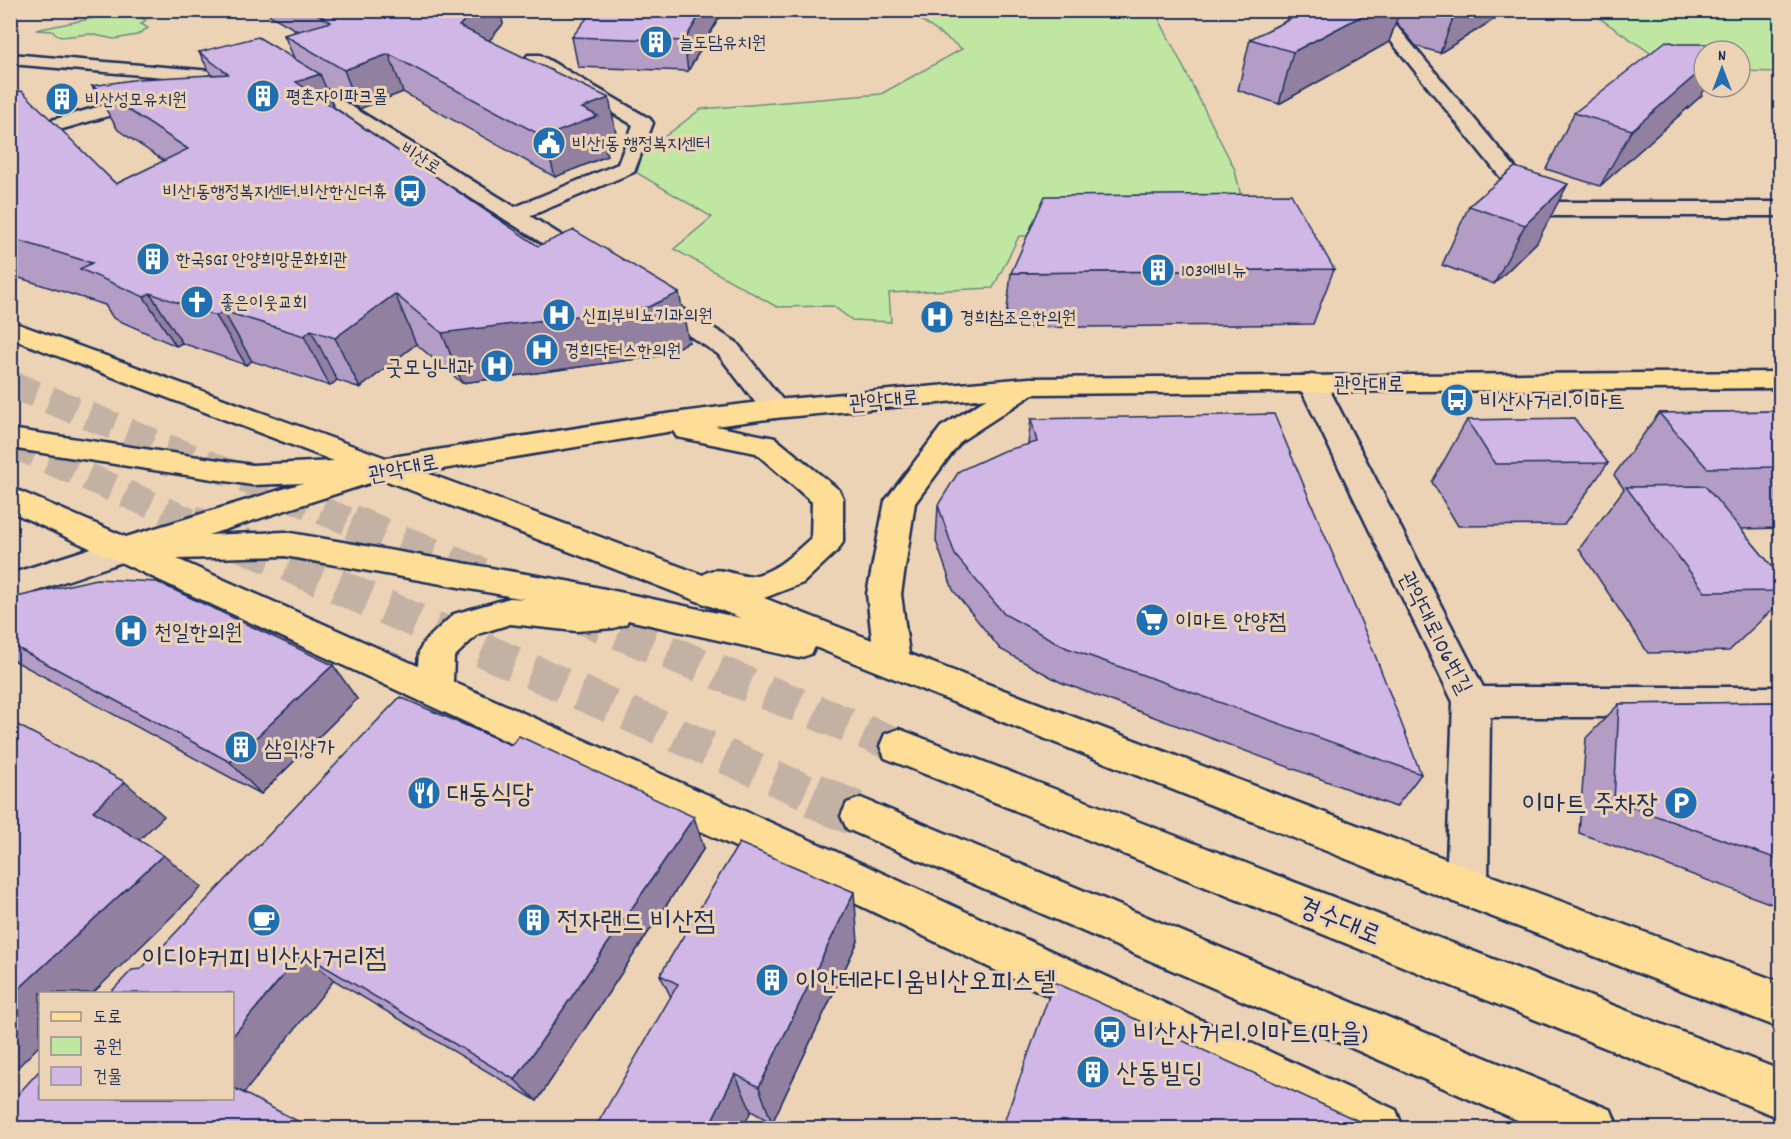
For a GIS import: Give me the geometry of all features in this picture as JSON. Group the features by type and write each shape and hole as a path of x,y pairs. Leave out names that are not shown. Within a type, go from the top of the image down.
{"main road":[{"path":"10,329 660,572 1467,887 1780,1005"},
{"name":"관악대로","path":"123,549 382,469 659,424 775,409 1029,386 1780,380"},
{"path":"893,664 884,594 900,501 951,434 1029,386"},
{"path":"659,424 765,445 828,498 827,542 791,574 753,589 660,572"},
{"path":"10,438 252,475 382,469"},
{"path":"10,498 123,549 422,701 815,863 1378,1128"},
{"path":"123,549 285,544 572,595 893,664"},
{"path":"422,701 438,652 466,624 510,611 576,618 652,612"},
{"name":"경수대로","path":"899,746 1780,1094"},
{"path":"861,816 1593,1128"}],"street":[{"path":"1374,10 1538,209 1780,209"},
{"name":"비산로","path":"10,59 224,76 275,67 606,273"},
{"path":"514,215 627,168 644,123 534,59"},
{"path":"10,138 224,76"},
{"path":"626,286 727,348 775,409"},
{"name":"관악대로106번길","path":"1312,383 1472,702 1780,702"},
{"name":"관악대로","path":"10,587 123,549"},
{"path":"1467,887 1472,702"}],"green space":[{"path":"908,11 1155,11 1235,170 1250,236 1019,236 993,288 889,293 891,322 852,320 833,306 777,307 674,249 712,217 637,173 642,154 701,109 881,94 962,49"},
{"path":"1589,11 1780,11 1780,72 1752,71 1752,39 1692,39 1692,58 1674,69"},
{"path":"108,15 141,18 146,20 141,24 148,28 137,35 114,39 90,34 61,37 52,31 36,30"}],"building":[{"path":"310,10 474,10 459,26 609,98 582,108 598,116 544,137 389,54 344,70 284,35 331,22"},
{"path":"593,10 703,10 684,41 572,37"},
{"path":"1309,10 1373,10 1293,52 1250,39"},
{"path":"258,37 320,74 296,82 538,246 574,230 679,293 648,307 442,333 395,294 335,338 311,330 304,336 223,311 216,316 150,293 144,297 80,269 92,263 10,238 10,93 22,91 116,184 188,149 92,86 139,79 228,74 199,52"},
{"path":"1666,41 1692,44 1692,78 1632,130 1574,113"},
{"path":"1515,167 1568,184 1525,225 1469,206"},
{"path":"1291,194 1334,269 1011,273 1045,196"},
{"path":"1780,411 1780,467 1707,468 1659,413"},
{"name":"이마트 안양점","path":"1274,414 1375,655 1421,774 1067,648 1004,614 955,555 938,505 959,471 1003,451 1037,442 1031,419"},
{"path":"1574,418 1608,463 1495,464 1467,420"},
{"path":"1705,486 1780,576 1780,591 1705,592 1626,487"},
{"name":"삼익상가","path":"96,579 157,582 333,665 230,762 10,644 10,600 12,598"},
{"path":"400,697 511,745 519,736 694,817 515,1080 302,953 234,1035 234,992 111,992 132,970 141,969"},
{"path":"1780,702 1780,860 1614,801 1619,704"},
{"path":"10,721 125,782 93,811 163,855 10,997"},
{"path":"739,843 854,892 759,1087 735,1074 708,1128 595,1128 678,984 660,975"},
{"path":"1054,982 1374,1128 1002,1128"},
{"path":"39,1071 39,1100 234,1100 234,1088 311,1128 10,1128 10,1103"}],"tunnel":[{"path":"10,384 355,524"},
{"path":"10,443 195,524"},
{"path":"191,522 816,796"},
{"path":"351,522 481,575"},
{"path":"570,612 899,746"},
{"path":"813,795 861,816"}],"place":[{"name":"늘도담유치원","path":"656,42"},
{"name":"평촌자이파크몰","path":"263,96"},
{"name":"비산성모유치원","path":"62,99"},
{"name":"비산1동 행정복지센터","path":"549,143"},
{"name":"비산1동행정복지센터.비산한신더휴","path":"410,191"},
{"name":"한국SGI 안양희망문화회관","path":"153,259"},
{"name":"103에비뉴","path":"1158,270"},
{"name":"좋은이웃교회","path":"197,302"},
{"name":"신피부비뇨기과의원","path":"559,315"},
{"name":"경희참조은한의원","path":"937,317"},
{"name":"경희닥터스한의원","path":"542,350"},
{"name":"굿모닝내과","path":"497,366"},
{"name":"비산사거리.이마트","path":"1457,400"},
{"name":"이마트 안양점","path":"1152,620"},
{"name":"천일한의원","path":"131,631"},
{"name":"삼익상가","path":"241,747"},
{"name":"대동식당","path":"424,793"},
{"name":"이마트 주차장","path":"1681,803"},
{"name":"이디야커피 비산사거리점","path":"264,920"},
{"name":"전자랜드 비산점","path":"534,920"},
{"name":"이안테라디움비산오피스텔","path":"772,980"},
{"name":"비산사거리.이마트(마을)","path":"1110,1032"},
{"name":"산동빌딩","path":"1093,1072"}]}
